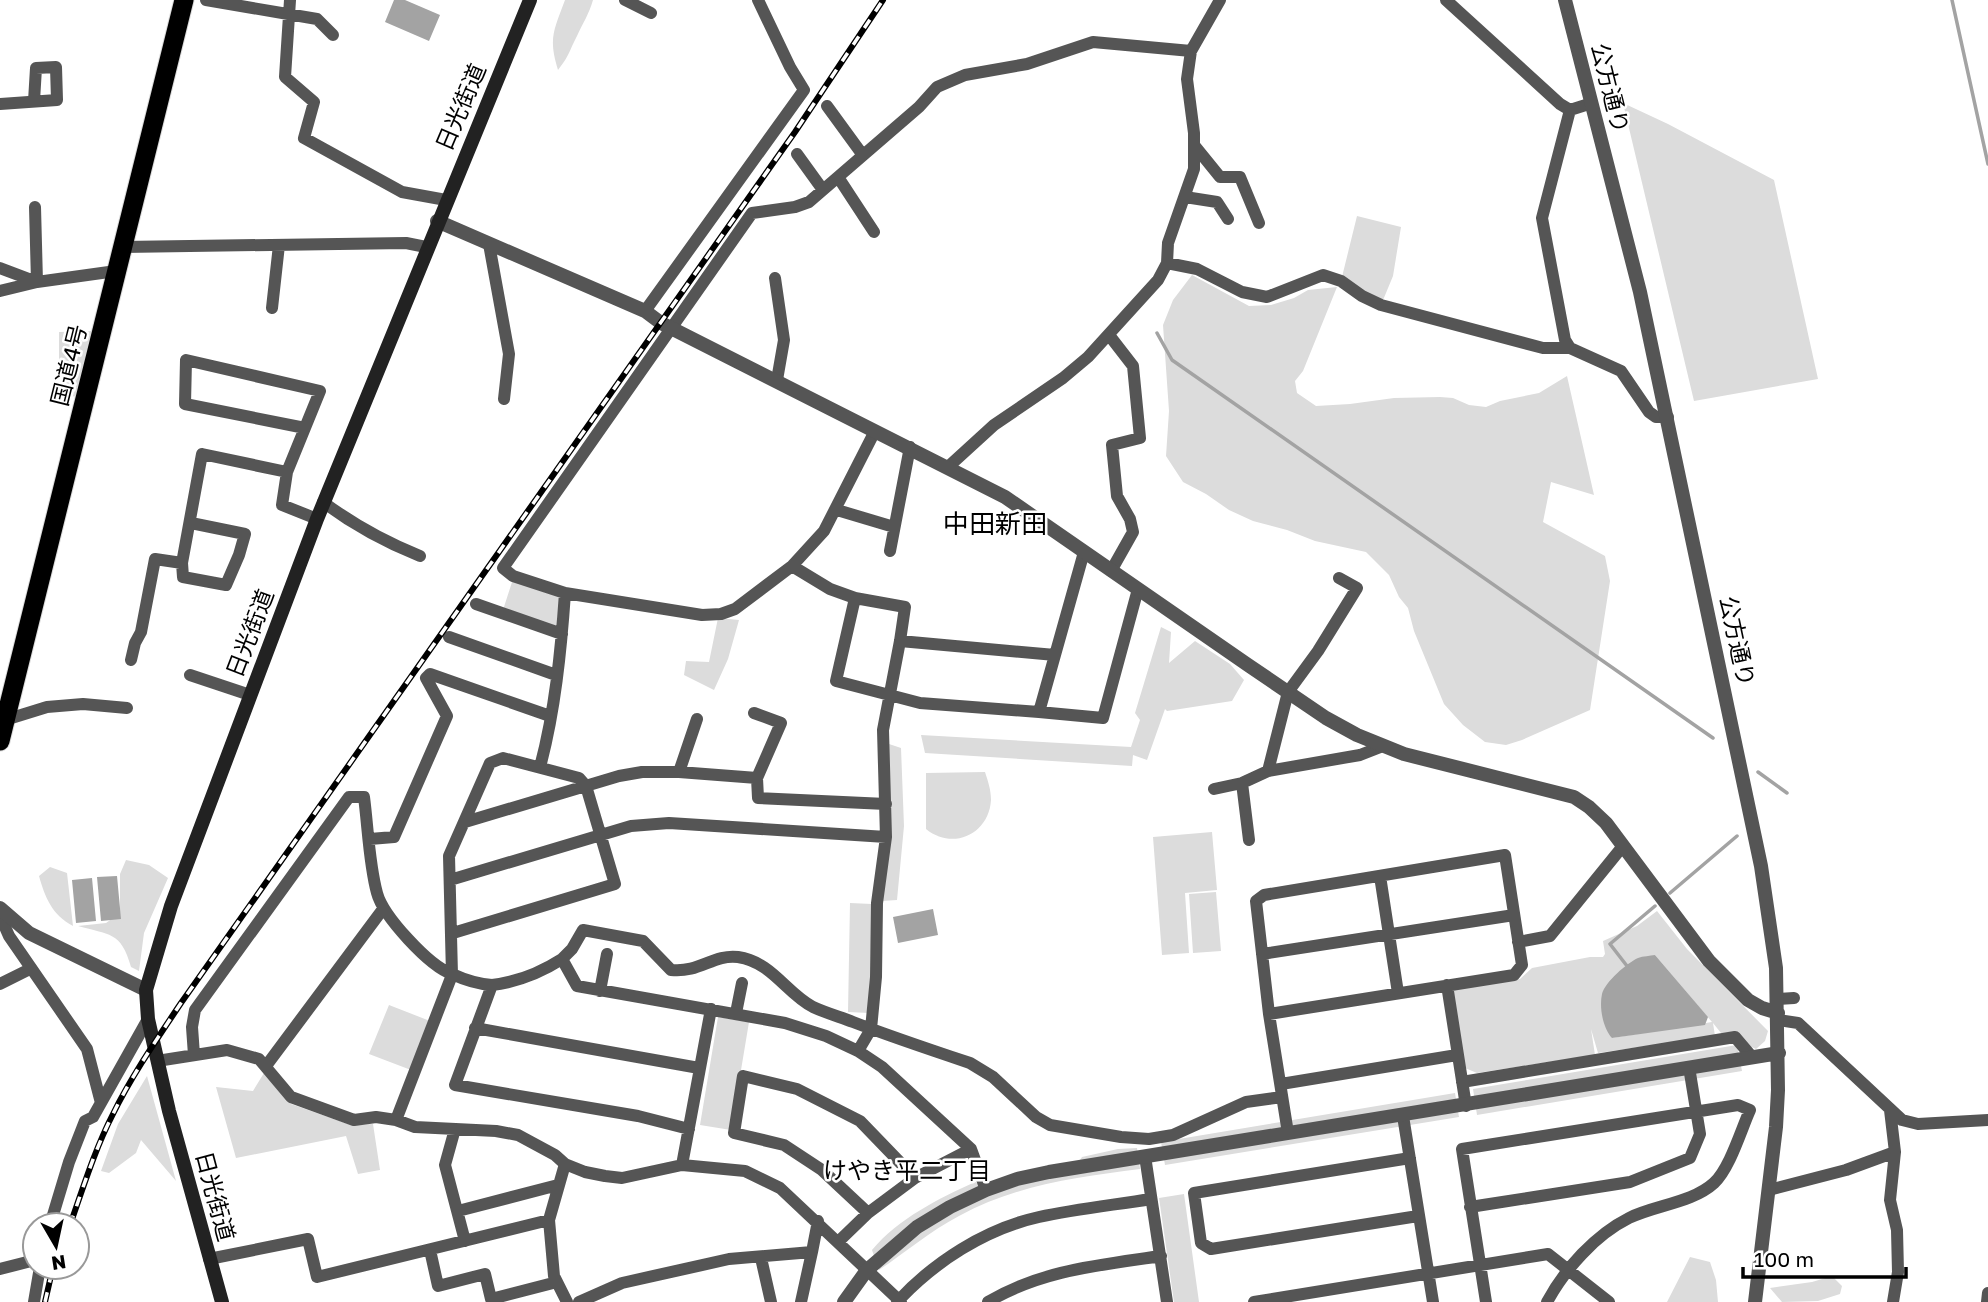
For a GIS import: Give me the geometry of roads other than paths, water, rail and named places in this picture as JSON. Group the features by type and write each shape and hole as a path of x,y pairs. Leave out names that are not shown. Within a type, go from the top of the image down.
{"highway":[{"name":"国道4号","path":"0,741 184,0"}],"main road":[{"name":"日光街道","path":"222,1302 157,1061 148,1019 146,989 171,906 317,519 426,247 530,0"}],"street":[{"path":"206,0 290,7 317,19 333,35"},
{"path":"625,0 651,13"},
{"path":"645,311 804,90 758,0"},
{"path":"948,467 993,425 1063,378 1109,335 1158,280 1167,263 1168,243 1194,169 1187,79 1191,51 1220,0"},
{"path":"1447,0 1560,104 1570,110 1592,103"},
{"name":"公方通り","path":"1565,0 1640,292 1668,417 1761,866 1776,968 1779,1053 1776,1127 1755,1302"},
{"path":"290,7 285,77 314,102 304,138 402,192 446,200"},
{"path":"875,431 824,531 792,566 735,609 720,614 702,615 565,593 513,576 503,568 752,213 809,202 919,107 937,87 965,75 1027,64 1093,42 1191,51"},
{"path":"0,104 34,102"},
{"path":"827,106 862,154"},
{"path":"1570,110 1542,218 1564,340 1570,348"},
{"path":"1194,145 1220,177 1240,177 1259,222"},
{"path":"797,154 823,190"},
{"path":"838,177 874,232"},
{"path":"1185,197 1217,202 1228,219"},
{"path":"36,206 37,282"},
{"path":"437,221 645,311 671,328 1005,497 1326,718 1382,746 1574,797 1606,823 1709,961 1748,1000 1762,1008 1778,1011 1798,1023 1902,1120 1918,1124 1988,1120"},
{"path":"123,247 405,243 426,247"},
{"path":"489,244 509,354 504,399"},
{"path":"272,308 279,245"},
{"path":"1167,263 1197,269 1242,292 1267,297 1323,275 1340,281 1381,305 1543,348 1570,348 1621,371 1649,412 1656,417 1668,417"},
{"path":"0,268 37,282"},
{"path":"0,291 37,282 116,271"},
{"path":"775,278 783,340 777,380"},
{"path":"1109,335 1133,366 1140,438 1112,444 1117,496 1130,519 1133,532 1111,571"},
{"path":"305,428 185,404 186,360 320,391 305,428 287,472 282,505 317,519"},
{"path":"890,551 910,447"},
{"path":"191,523 245,534 226,585 183,577 182,563 202,454 287,472"},
{"path":"324,502 356,527 420,556"},
{"path":"836,510 894,527"},
{"path":"1039,712 1084,552"},
{"path":"131,660 141,632 155,559 182,563"},
{"path":"792,566 830,589 855,598 905,607 883,730 886,837 877,903 876,977 871,1029 858,1051"},
{"path":"1268,771 1288,692 1324,642 1357,588 1339,578"},
{"path":"855,598 836,681 920,703 1103,718 1138,589"},
{"path":"540,767 547,742 565,593"},
{"path":"476,604 562,635"},
{"path":"449,637 556,675"},
{"path":"900,641 1055,655"},
{"path":"370,839 394,837 447,716 426,678 430,674 550,716"},
{"path":"191,675 250,695"},
{"path":"5,720 47,706 83,704 127,708"},
{"path":"754,713 781,723 757,778 758,798 886,804"},
{"path":"679,772 697,719"},
{"path":"1214,789 1242,783 1268,771 1360,755 1382,746"},
{"path":"396,1120 452,975 449,856 490,763 503,758 579,778 586,786 598,835 615,884 453,933"},
{"path":"465,822 642,772 757,778"},
{"path":"1242,783 1249,841"},
{"path":"194,1055 192,1027 195,1010 349,797 364,797 377,892 383,909 406,937 439,967 452,975 477,984 509,983 542,971 562,959 572,949 583,930 643,941 671,970 698,968 725,957 740,958 776,975 811,1007 970,1063 993,1077 1036,1116 1050,1125 1067,1129 1149,1139 1173,1135 1246,1102 1281,1091 1457,1055"},
{"path":"450,880 631,826 669,823 886,837"},
{"path":"1518,942 1550,936 1623,846"},
{"path":"1269,1014 1514,975 1522,965 1505,855 1264,895 1256,901 1269,1014 1288,1133"},
{"path":"1380,876 1398,993"},
{"path":"266,1066 383,909"},
{"path":"2,911 39,938 146,989"},
{"path":"2,911 2,920 9,936 87,1049 101,1103"},
{"path":"1262,954 1514,915"},
{"path":"600,991 607,954"},
{"path":"562,959 577,986 785,1023 826,1036 858,1051 882,1067 971,1149 986,1190"},
{"path":"0,985 30,969"},
{"path":"736,1013 742,983"},
{"path":"492,985 455,1085 638,1116 689,1129"},
{"path":"1447,985 1466,1105"},
{"path":"1778,1011 1794,998"},
{"path":"682,1165 712,1009"},
{"path":"54,1211 85,1121 93,1117 148,1019"},
{"path":"475,1028 699,1068"},
{"path":"1462,1082 1735,1037 1752,1057"},
{"path":"157,1061 228,1051 259,1059 291,1097 354,1120 376,1117 415,1127 496,1131 518,1135 565,1164 586,1172 622,1178 682,1165 745,1171 780,1188 818,1221 899,1301 929,1272 957,1252 1012,1226 1038,1217 1152,1199"},
{"path":"844,1302 867,1270 917,1227 986,1190 1049,1172 1633,1079 1779,1053"},
{"path":"1470,1207 1630,1182 1690,1158 1700,1134 1689,1067"},
{"path":"868,1213 822,1170 784,1145 734,1133 743,1076 797,1089 860,1121 915,1178"},
{"path":"1486,1302 1462,1149 1738,1105 1750,1110 1724,1169 1714,1182 1698,1192 1628,1218 1597,1240 1568,1269 1547,1302"},
{"path":"1890,1110 1895,1152 1890,1200 1897,1230 1898,1272 1893,1302"},
{"path":"1403,1116 1433,1302"},
{"path":"455,1129 445,1165 466,1241"},
{"path":"838,1242 868,1213 915,1178 971,1149"},
{"path":"1769,1190 1846,1170 1895,1152"},
{"path":"1145,1156 1167,1302"},
{"path":"1410,1158 1194,1193 1201,1242 1211,1249 1418,1216"},
{"path":"565,1164 549,1220 554,1276 567,1302"},
{"path":"458,1211 558,1185"},
{"path":"209,1259 308,1239 317,1277 549,1220"},
{"path":"801,1302 818,1221"},
{"path":"430,1250 438,1286 485,1274 491,1298 557,1282"},
{"path":"579,1302 622,1283 729,1259 812,1252"},
{"path":"1254,1302 1548,1254 1609,1302"},
{"path":"988,1302 1041,1277 1161,1256"},
{"path":"761,1258 771,1302"},
{"path":"0,1269 21,1264"},
{"path":"34,1302 38,1281"},
{"path":"1987,1302 1988,1293"}],"waterway":[{"path":"1952,0 1988,164"},
{"path":"1157,333 1172,360 1713,738"},
{"path":"1758,772 1787,793"},
{"path":"1670,893 1737,836"},
{"path":"1627,966 1610,944 1655,906"}],"railway":[{"path":"75,1211 107,1127 128,1085 181,1003 795,132 883,0"},
{"path":"45,1302 50,1281"}],"district":[{"name":"中田新田","path":"995,523"},
{"name":"けやき平二丁目","path":"907,1169"}]}
